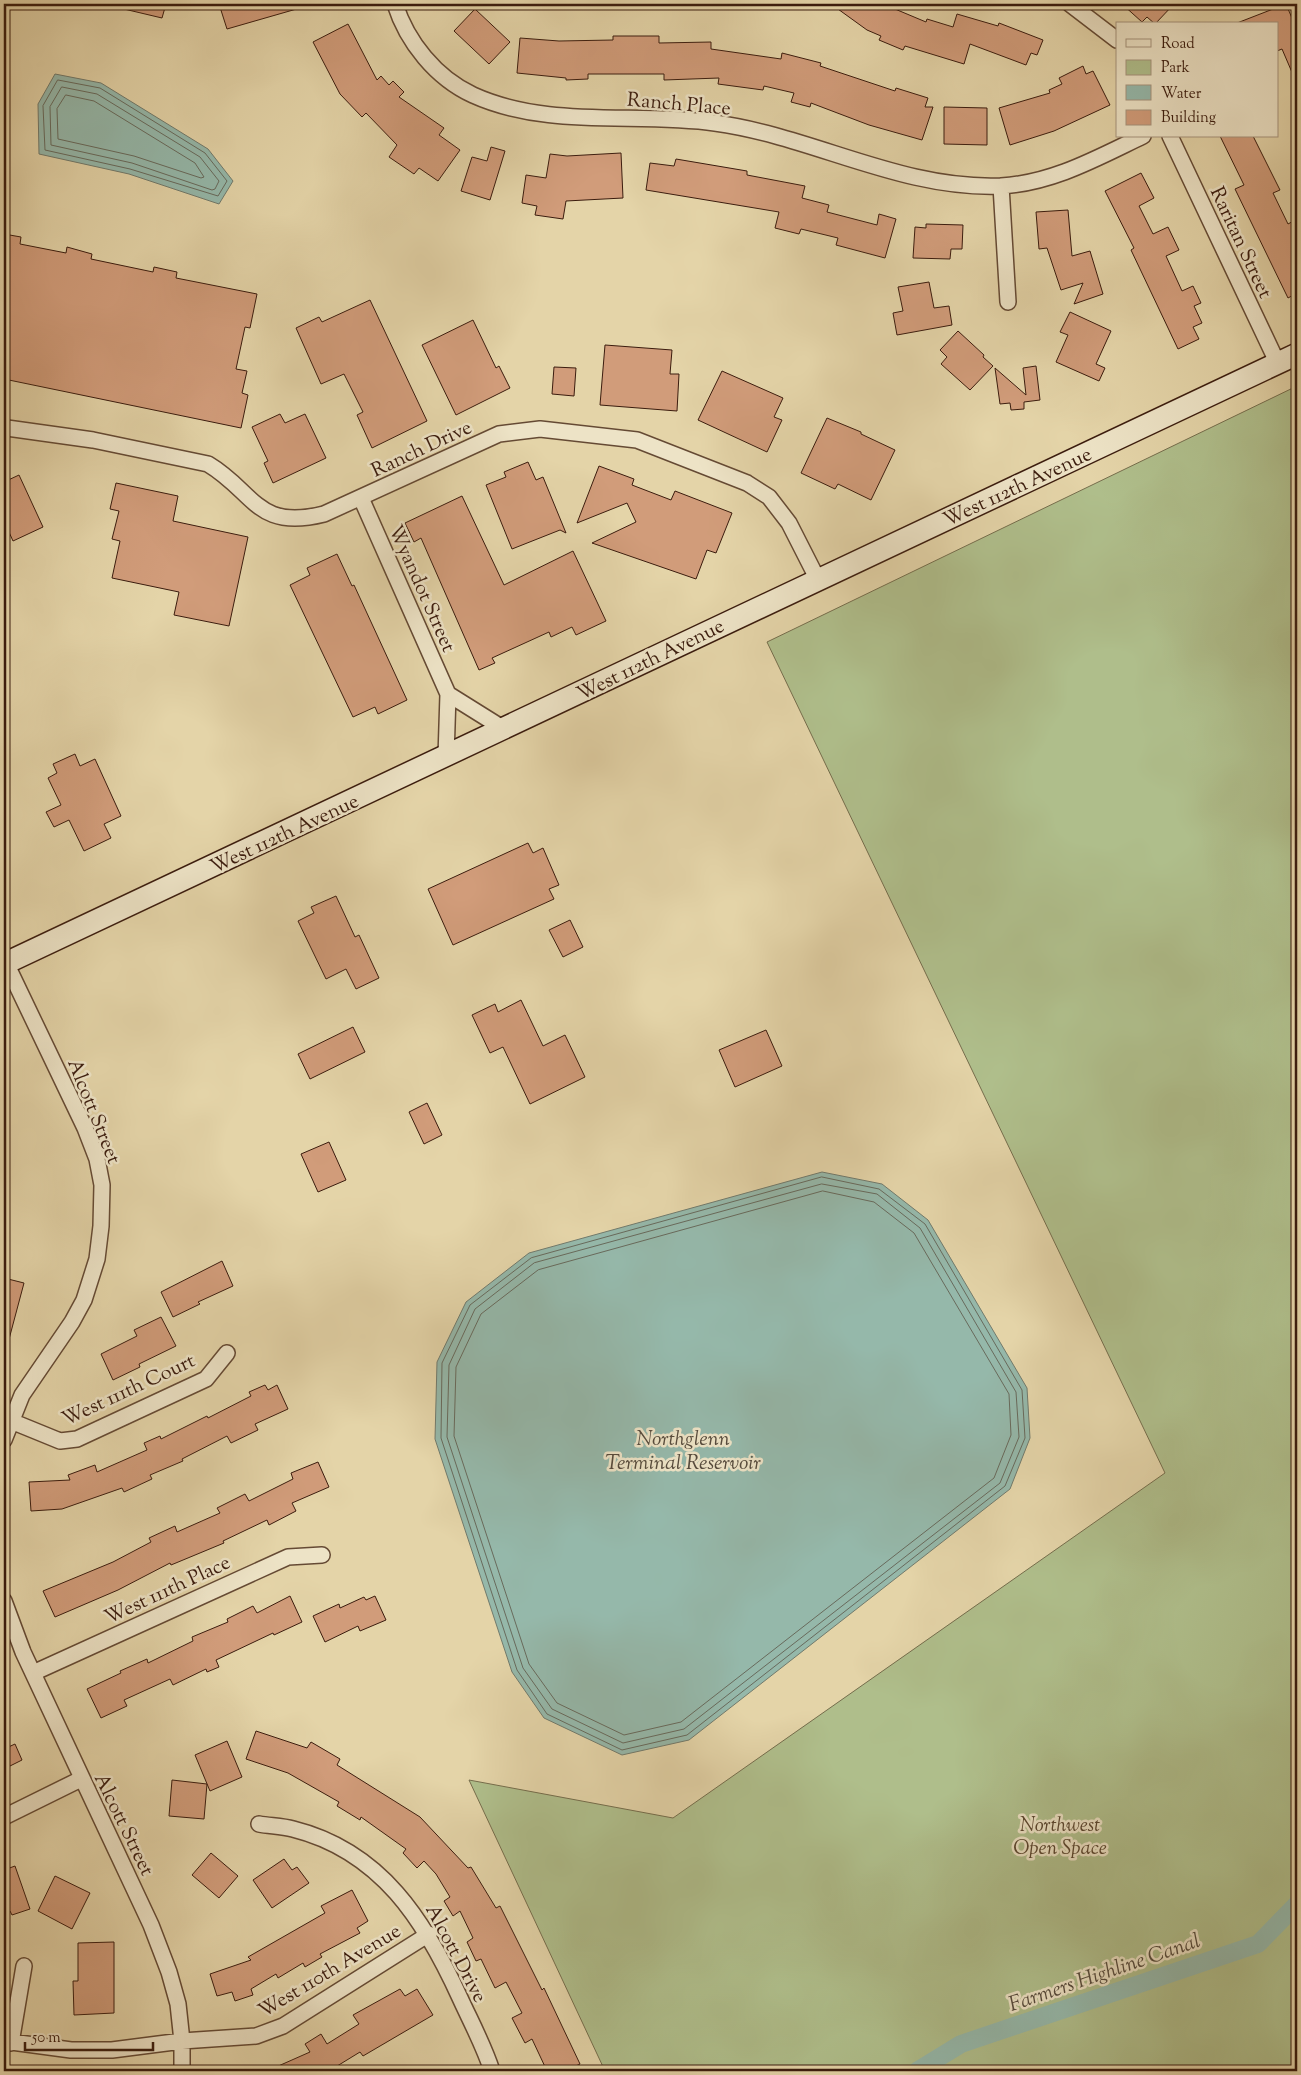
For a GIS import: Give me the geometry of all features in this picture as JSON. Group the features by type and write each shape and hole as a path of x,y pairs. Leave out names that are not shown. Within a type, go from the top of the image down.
{"main road":[{"name":"West 112th Avenue","path":"5,964 1297,354"}],"street":[{"name":"Ranch Place","path":"395,4 411,39 428,61 448,79 470,93 494,104 523,111 553,115 683,119 717,123 766,133 916,178 949,184 1001,186 1020,184 1061,174 1139,138"},
{"path":"1070,4 1116,39"},
{"name":"Raritan Street","path":"1171,138 1278,364"},
{"path":"1001,186 1008,302"},
{"name":"Ranch Drive","path":"7,428 93,440 208,464 222,472 258,506 287,518 324,514 499,434 540,429 637,440 747,483 769,497 789,523 818,580"},
{"name":"Wyandot Street","path":"361,498 448,694 446,757"},
{"path":"448,694 504,729"},
{"name":"Alcott Street","path":"4,1440 22,1395 72,1322 84,1300 97,1259 101,1226 102,1185 97,1159 85,1128 5,964"},
{"name":"West 111th Court","path":"11,1421 60,1441 77,1439 206,1379 227,1353"},
{"name":"West 111th Place","path":"33,1673 288,1557 322,1555"},
{"name":"Alcott Street","path":"4,1601 23,1652 151,1925 178,2004 182,2041 182,2071"},
{"path":"4,1817 81,1779"},
{"name":"Alcott Drive","path":"259,1824 293,1829 336,1846 358,1858 384,1879 408,1905 428,1934 444,1963 492,2071"},
{"name":"West 110th Avenue","path":"24,1966 7,2042 71,2050 112,2050 182,2041 256,2036 273,2031 428,1934"}],"green space":[{"name":"Northwest Open Space","path":"1297,386 1297,2071 605,2071 469,1780 673,1818 1165,1473 767,642"}],"water":[{"path":"55,74 101,83 208,149 233,181 219,204 129,174 39,154 38,104"},
{"name":"Northglenn Terminal Reservoir","path":"822,1172 882,1184 928,1220 1027,1388 1030,1438 1010,1489 689,1740 622,1755 544,1718 512,1672 435,1439 437,1362 466,1302 529,1253"}],"building":[{"path":"124,4 166,4 162,18 124,9"},
{"path":"219,4 300,4 300,8 227,29"},
{"path":"831,4 898,4 895,9 926,22 927,19 953,27 957,14 998,26 999,23 1043,40 1037,55 1031,53 1026,65 970,44 964,64 905,46 903,50 879,40 881,36 867,30"},
{"path":"1122,4 1174,4 1157,22 1153,22 1147,17 1142,22"},
{"path":"1286,4 1297,30 1297,84 1282,49 1278,51 1278,22 1240,22"},
{"path":"475,9 510,42 489,64 454,31"},
{"path":"348,24 377,80 381,76 389,85 393,81 404,92 399,97 444,128 439,135 460,150 438,181 419,168 414,174 389,157 397,145 366,113 362,117 340,94 313,42"},
{"path":"613,36 659,36 659,43 711,42 711,49 781,59 782,53 821,63 820,66 895,91 896,88 928,98 925,107 933,107 922,140 869,125 811,103 810,107 791,102 794,93 764,86 763,90 718,84 719,78 664,80 664,74 588,74 588,79 566,80 566,78 517,73 520,38 559,41 613,40"},
{"path":"1083,66 1086,74 1093,71 1110,105 1054,131 1010,145 999,108 1050,93 1049,90 1062,84 1059,78"},
{"path":"944,107 987,108 987,145 944,144"},
{"path":"1221,138 1254,138 1280,190 1273,193 1288,224 1297,219 1297,293 1288,298 1235,189 1244,185"},
{"path":"491,147 505,151 490,200 461,191 472,157 487,161"},
{"path":"621,153 623,198 566,201 563,219 535,215 537,206 522,203 526,175 546,178 550,154 567,156"},
{"path":"676,159 747,171 747,175 805,186 802,198 829,205 827,212 877,225 879,214 896,219 885,258 836,245 838,238 801,229 799,234 775,228 779,212 646,190 650,163 674,166"},
{"path":"1141,173 1154,198 1139,206 1153,234 1168,227 1179,250 1166,256 1182,291 1193,286 1201,303 1194,306 1202,323 1193,327 1199,339 1178,349 1131,250 1134,248 1105,191"},
{"path":"1068,210 1072,256 1090,251 1103,294 1074,304 1083,283 1061,290 1047,248 1039,249 1036,212"},
{"path":"926,224 963,225 962,249 951,249 950,259 913,258 915,227 926,228"},
{"path":"4,234 21,237 20,244 66,253 67,247 92,254 91,259 153,272 154,267 177,272 176,278 257,294 250,328 245,327 236,369 247,371 242,393 248,395 241,428 4,379 7,349 4,349"},
{"path":"929,282 934,308 949,306 952,325 897,335 893,313 903,311 898,287"},
{"path":"370,300 427,421 372,448 357,415 363,412 344,374 321,384 296,328 319,317 322,322"},
{"path":"1070,312 1111,331 1096,364 1105,368 1099,381 1056,362 1068,335 1060,332"},
{"path":"473,320 496,368 499,366 510,388 456,415 422,345"},
{"path":"958,331 993,366 970,390 941,364 947,357 940,350"},
{"path":"605,345 672,350 670,374 679,374 677,411 600,405"},
{"path":"1036,366 1040,400 1024,402 1024,409 1011,410 1010,403 1000,404 995,368 1026,395 1023,368"},
{"path":"554,367 576,368 574,396 552,394"},
{"path":"722,371 783,398 774,417 782,420 767,452 698,420"},
{"path":"280,414 285,423 305,414 326,458 273,483 264,463 268,461 252,427"},
{"path":"827,418 861,432 861,434 895,450 871,500 838,484 835,489 801,473"},
{"path":"528,462 536,480 543,477 566,533 560,530 512,549 486,485 506,477 504,472"},
{"path":"599,466 634,479 632,485 671,500 675,491 732,513 716,553 707,550 696,579 592,543 636,522 627,503 577,523"},
{"path":"19,475 43,527 13,541 4,521 4,482"},
{"path":"116,483 178,496 173,521 248,537 229,626 174,615 179,592 112,578 120,541 112,539 119,511 110,509"},
{"path":"462,496 504,585 573,551 606,621 576,635 572,627 551,637 549,632 492,658 495,663 479,670 421,538 414,542 405,523"},
{"path":"337,554 352,586 354,585 407,700 378,714 375,707 353,717 290,585 310,575 307,568"},
{"path":"75,754 80,766 95,759 121,816 104,824 111,838 84,851 69,820 54,827 46,812 61,805 48,778 57,773 53,764"},
{"path":"528,843 533,853 543,848 559,885 549,889 554,899 453,945 428,889"},
{"path":"336,896 355,937 359,935 379,978 356,989 346,969 326,979 298,921 314,913 311,907"},
{"path":"570,920 583,947 563,957 549,930"},
{"path":"521,1000 543,1046 565,1035 585,1077 530,1104 503,1047 490,1053 472,1015 495,1004 498,1012"},
{"path":"353,1027 365,1052 310,1079 298,1054"},
{"path":"766,1030 782,1066 735,1087 719,1050"},
{"path":"427,1103 442,1135 424,1144 409,1112"},
{"path":"329,1142 346,1180 318,1192 301,1154"},
{"path":"222,1261 233,1286 198,1302 200,1304 173,1317 161,1292"},
{"path":"4,1278 24,1283 8,1343 4,1342"},
{"path":"161,1317 176,1346 139,1364 140,1367 113,1380 101,1354 137,1336 134,1330"},
{"path":"265,1385 268,1390 277,1385 288,1409 255,1424 258,1430 231,1443 227,1436 182,1459 183,1461 150,1475 152,1479 124,1492 122,1488 62,1509 31,1511 29,1482 70,1480 68,1475 95,1465 97,1472 147,1450 144,1443 160,1436 161,1439 207,1416 208,1418 251,1396 249,1392"},
{"path":"318,1462 329,1487 292,1503 296,1511 269,1525 267,1520 223,1541 224,1543 171,1565 170,1563 118,1590 55,1617 43,1591 113,1562 151,1542 149,1538 175,1526 177,1532 220,1513 217,1508 245,1494 249,1501 293,1479 291,1473"},
{"path":"290,1596 302,1622 274,1635 273,1633 216,1660 219,1667 207,1672 206,1669 173,1685 170,1679 124,1700 127,1706 101,1718 87,1689 121,1673 120,1671 147,1659 148,1663 193,1641 192,1637 228,1622 227,1619 253,1606 257,1613"},
{"path":"375,1596 386,1620 360,1631 358,1626 325,1642 313,1616 339,1604 340,1608 364,1597 366,1600"},
{"path":"256,1731 307,1748 311,1742 340,1759 337,1765 420,1817 468,1868 471,1867 496,1908 500,1906 542,1990 544,1988 580,2064 565,2071 547,2071 532,2039 525,2043 512,2018 522,2013 506,1982 495,1988 481,1959 476,1961 467,1942 473,1938 460,1911 453,1916 444,1901 450,1897 436,1874 424,1861 417,1868 403,1853 406,1849 361,1817 360,1820 337,1806 339,1802 288,1773 246,1759"},
{"path":"227,1741 242,1777 210,1791 195,1755"},
{"path":"15,1744 22,1760 4,1769 4,1749"},
{"path":"172,1780 207,1784 204,1819 169,1816"},
{"path":"211,1853 238,1876 219,1898 192,1875"},
{"path":"284,1859 292,1870 297,1867 309,1883 272,1908 253,1880"},
{"path":"15,1866 30,1909 12,1915 10,1911 4,1913 4,1870"},
{"path":"55,1876 90,1893 72,1929 38,1911"},
{"path":"352,1890 368,1921 357,1928 360,1933 320,1954 322,1957 305,1967 303,1963 278,1978 276,1974 251,1989 253,1995 235,2001 232,1992 217,1996 210,1974 251,1960 248,1957 325,1913 321,1906"},
{"path":"114,1942 114,2013 74,2015 73,1981 78,1981 78,1943"},
{"path":"400,1989 405,1996 417,1989 433,2015 363,2056 360,2052 329,2071 267,2071 310,2052 305,2044 321,2034 327,2044 359,2024 353,2015"}],"waterway":[{"name":"Farmers Highline Canal","path":"917,2071 961,2044 1258,1944 1297,1904"}]}
